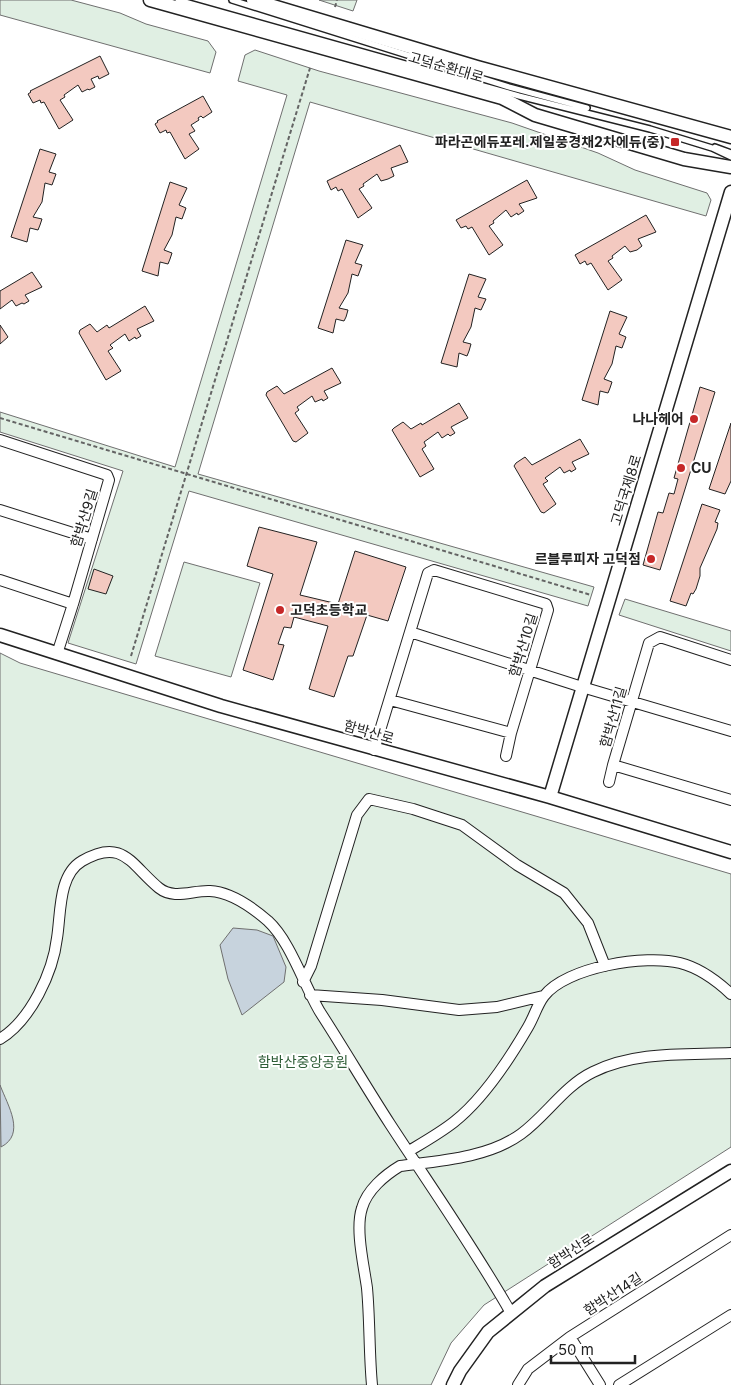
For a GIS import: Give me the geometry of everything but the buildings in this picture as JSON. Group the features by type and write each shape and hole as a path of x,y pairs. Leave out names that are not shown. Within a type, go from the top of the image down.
{"street":[{"name":"고덕순환대로","path":"150,0 502,98 534,115 684,159 731,168"},
{"name":"고덕순환대로","path":"254,0 477,67 731,138"},
{"name":"고덕국제8로","path":"550,797 731,192"},
{"name":"함박산9길","path":"0,440 106,475 109,480 58,654"},
{"path":"0,510 92,539"},
{"name":"함박산10길","path":"374,750 428,572 434,570 546,604 548,610 511,733 506,756"},
{"path":"0,580 72,604"},
{"path":"410,632 582,687 731,730"},
{"name":"함박산로","path":"0,635 221,706 374,750 550,797 731,852"},
{"name":"함박산11길","path":"731,660 660,637 649,643 613,764 731,800"},
{"path":"390,700 511,733"},
{"path":"609,782 613,764"},
{"path":"303,982 311,966 357,815 369,799 413,809 456,822 517,865 564,893 588,923 605,966"},
{"path":"0,1039 22,1019 37,995 49,969 57,939 60,905 67,880 79,863 94,854 113,851 128,858 160,888 170,893 185,894 211,891 230,896 248,905 269,922 281,936 310,995 486,1270 511,1313"},
{"path":"409,1151 455,1122 473,1105 528,1026 543,996 554,987 571,978 605,966 659,959 679,962 712,977 731,994"},
{"path":"310,995 382,1000 459,1010 497,1007 543,996"},
{"path":"372,1385 367,1289 360,1229 361,1209 368,1196 390,1172 400,1166 478,1153 504,1143 521,1134 581,1079 614,1064 665,1055 731,1053"},
{"name":"함박산로","path":"453,1385 460,1371 488,1332 545,1286 731,1171"},
{"name":"함박산14길","path":"520,1384 528,1369 570,1338 731,1235"},
{"path":"619,1385 731,1315"},
{"path":"570,1338 600,1385"}],"lane":[{"path":"178,0 519,96 650,128 712,148 731,163"},
{"path":"232,0 509,87 660,128 731,153"},
{"path":"502,98 519,96"},
{"path":"721,154 731,158"}],"path":[{"path":"335,7 337,0"},
{"path":"131,656 310,68"},
{"path":"0,418 591,595"}],"green space":[{"path":"0,0 71,0 120,13 146,24 208,41 216,52 210,73 0,15"},
{"path":"319,0 357,0 353,11"},
{"path":"255,50 319,71 512,123 598,153 635,170 707,193 711,200 706,216 310,102 198,474 594,587 588,606 189,491 136,664 68,643 123,471 0,432 0,412 175,467 287,95 238,81 245,55"},
{"path":"184,562 260,583 231,677 155,656"},
{"path":"625,599 731,631 731,651 619,615"},
{"name":"함박산중앙공원","path":"0,653 20,663 731,874 731,1147 484,1305 451,1343 431,1385 0,1385"}],"shaded area":[{"path":"233,928 257,930 273,936 286,967 284,982 242,1015 228,979 220,945"},
{"path":"0,1085 13,1119 14,1127 13,1135 1,1147"}],"place":[{"name":"파라곤에듀포레.제일풍경채2차에듀(중)","path":"675,142"},
{"name":"나나헤어","path":"694,419"},
{"name":"CU","path":"681,468"},
{"name":"르블루피자 고덕점","path":"651,559"},
{"name":"고덕초등학교","path":"280,610"}]}
